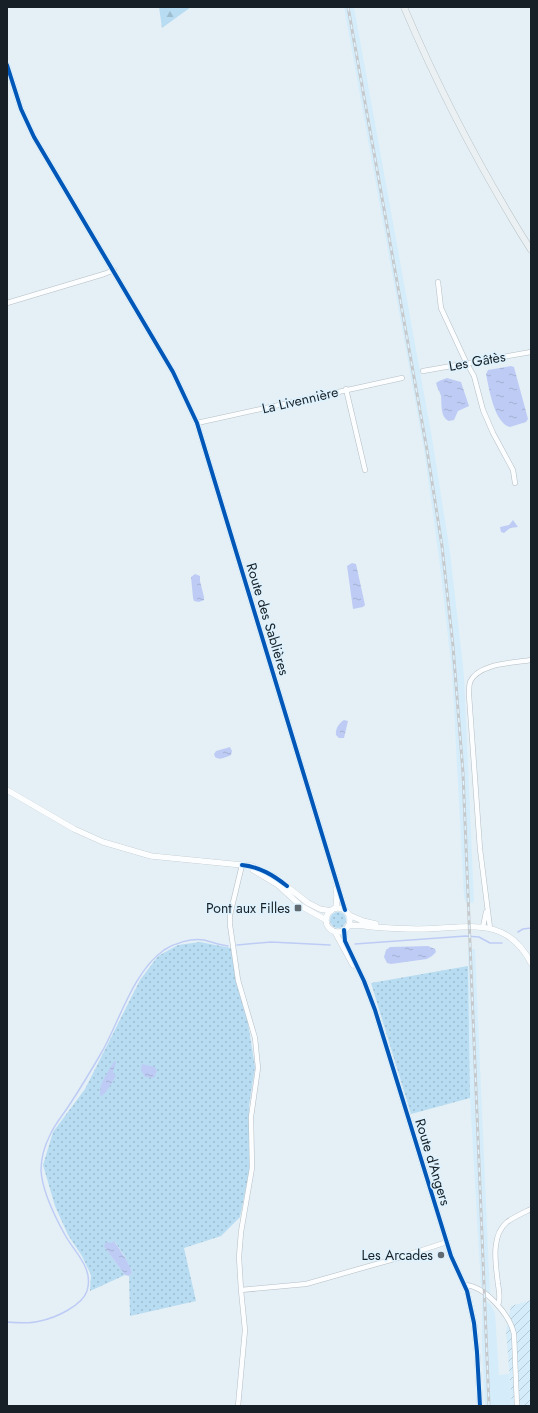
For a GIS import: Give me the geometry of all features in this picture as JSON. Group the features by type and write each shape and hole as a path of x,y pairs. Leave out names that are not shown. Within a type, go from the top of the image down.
{"main road":[{"path":"404,7 434,74 462,131 491,184 531,250"}],"street":[{"name":"Route des Sablières","path":"7,65 14,90 26,121 79,214 114,270 173,372 197,423 345,910"},
{"path":"7,303 114,270"},
{"path":"438,282 441,308 474,376 487,420 513,470 515,483"},
{"name":"Les Gâtès","path":"423,371 466,362 531,352"},
{"name":"La Livennière","path":"197,423 402,378"},
{"path":"346,390 365,470"},
{"path":"490,928 480,849 468,695 469,686 474,676 484,669 531,660"},
{"path":"7,790 74,829 122,849 150,856 252,866 275,877 308,903 322,910 333,910 340,908 345,910 350,920 346,928"},
{"path":"242,865 272,881 301,906 326,920"},
{"path":"238,1406 245,1330 239,1257 241,1232 252,1168 252,1118 258,1068 255,1038 238,980 230,925 230,915 242,865"},
{"name":"Route des Sablières","path":"333,910 337,895 334,875"},
{"path":"483,927 487,906"},
{"path":"333,910 328,915 326,920 328,928 335,932 356,925 417,929 490,928 504,933 512,938 525,952 531,962"},
{"path":"349,916 390,928"},
{"name":"Route d'Angers","path":"346,928 345,941 364,981 375,1010 452,1258 465,1284 469,1297 475,1334 480,1406"},
{"name":"Route d'Angers","path":"335,932 351,962 364,981"},
{"path":"498,1305 500,1297 496,1249 498,1235 502,1227 508,1221 531,1209"},
{"path":"241,1291 306,1284 401,1257 447,1242"},
{"path":"465,1284 478,1289 498,1305 508,1319 514,1334 517,1406"}],"shaded area":[{"path":"344,7 354,7 432,438 450,552 464,675 473,903 466,903 464,897 452,672 439,558 424,450"},
{"path":"468,949 475,949 490,1296 481,1287 470,1098"},
{"path":"482,1297 491,1305 495,1313 499,1375 509,1374 512,1406 485,1406 482,1351"},
{"path":"531,1300 531,1406 512,1406 506,1331 511,1306"}],"green space":[{"path":"159,7 191,7 162,28"},
{"path":"335,912 341,912 346,917 344,926 341,928 335,928 330,923 330,917"},
{"path":"200,942 231,948 237,985 248,1023 255,1067 249,1106 250,1167 240,1217 221,1236 184,1248 196,1301 130,1316 129,1276 132,1273 124,1255 114,1241 105,1248 125,1275 90,1291 91,1275 82,1256 68,1235 55,1206 43,1165 53,1132 85,1089 140,980 158,956 178,945"},
{"path":"468,966 470,1098 411,1114 371,983"}],"water":[{"path":"511,366 514,367 528,419 526,422 510,427 504,424 496,412 486,374 488,370"},
{"path":"447,378 461,382 469,406 458,411 454,420 449,421 444,417 441,396 436,383"},
{"path":"513,520 518,527 510,528 504,533 501,532 500,527 509,525"},
{"path":"352,563 356,564 365,605 363,607 353,609 347,566"},
{"path":"195,574 200,576 204,597 204,600 199,602 194,601 193,598 191,577"},
{"path":"344,720 348,721 344,738 339,738 336,735 336,731 339,724"},
{"path":"230,747 232,751 231,755 221,759 215,757 214,754 216,751"},
{"path":"428,946 435,949 436,952 427,959 391,964 387,963 384,957 386,950 390,947"},
{"path":"114,1061 116,1062 113,1072 116,1076 102,1096 100,1095 101,1086"},
{"path":"142,1064 155,1067 157,1071 154,1078 145,1077 141,1070"},
{"path":"114,1241 130,1268 132,1273 129,1276 125,1275 105,1248 104,1245 107,1242 111,1243"}],"waterway":[{"path":"518,932 523,929 531,928"},
{"path":"355,944 466,936 479,937 490,943 502,943"},
{"path":"7,1322 32,1323 53,1317 80,1302 87,1291 88,1275 86,1268 61,1228 46,1195 41,1170 42,1161 45,1147 52,1131 103,1050 136,983 153,959 173,945 189,940 204,940 228,946"},
{"path":"237,945 271,942 330,945"}],"railway":[{"path":"348,7 427,450 442,546 453,646 463,773 489,1406"}],"cycle path":[{"path":"7,65 21,109 34,137 173,372 197,423 345,910"},
{"path":"242,865 266,872 287,886"},
{"path":"344,930 345,941 364,981 375,1010 451,1256 467,1291 474,1323 480,1406"}],"place":[{"name":"Pont aux Filles","path":"298,908"},
{"name":"Les Arcades","path":"441,1255"}]}
